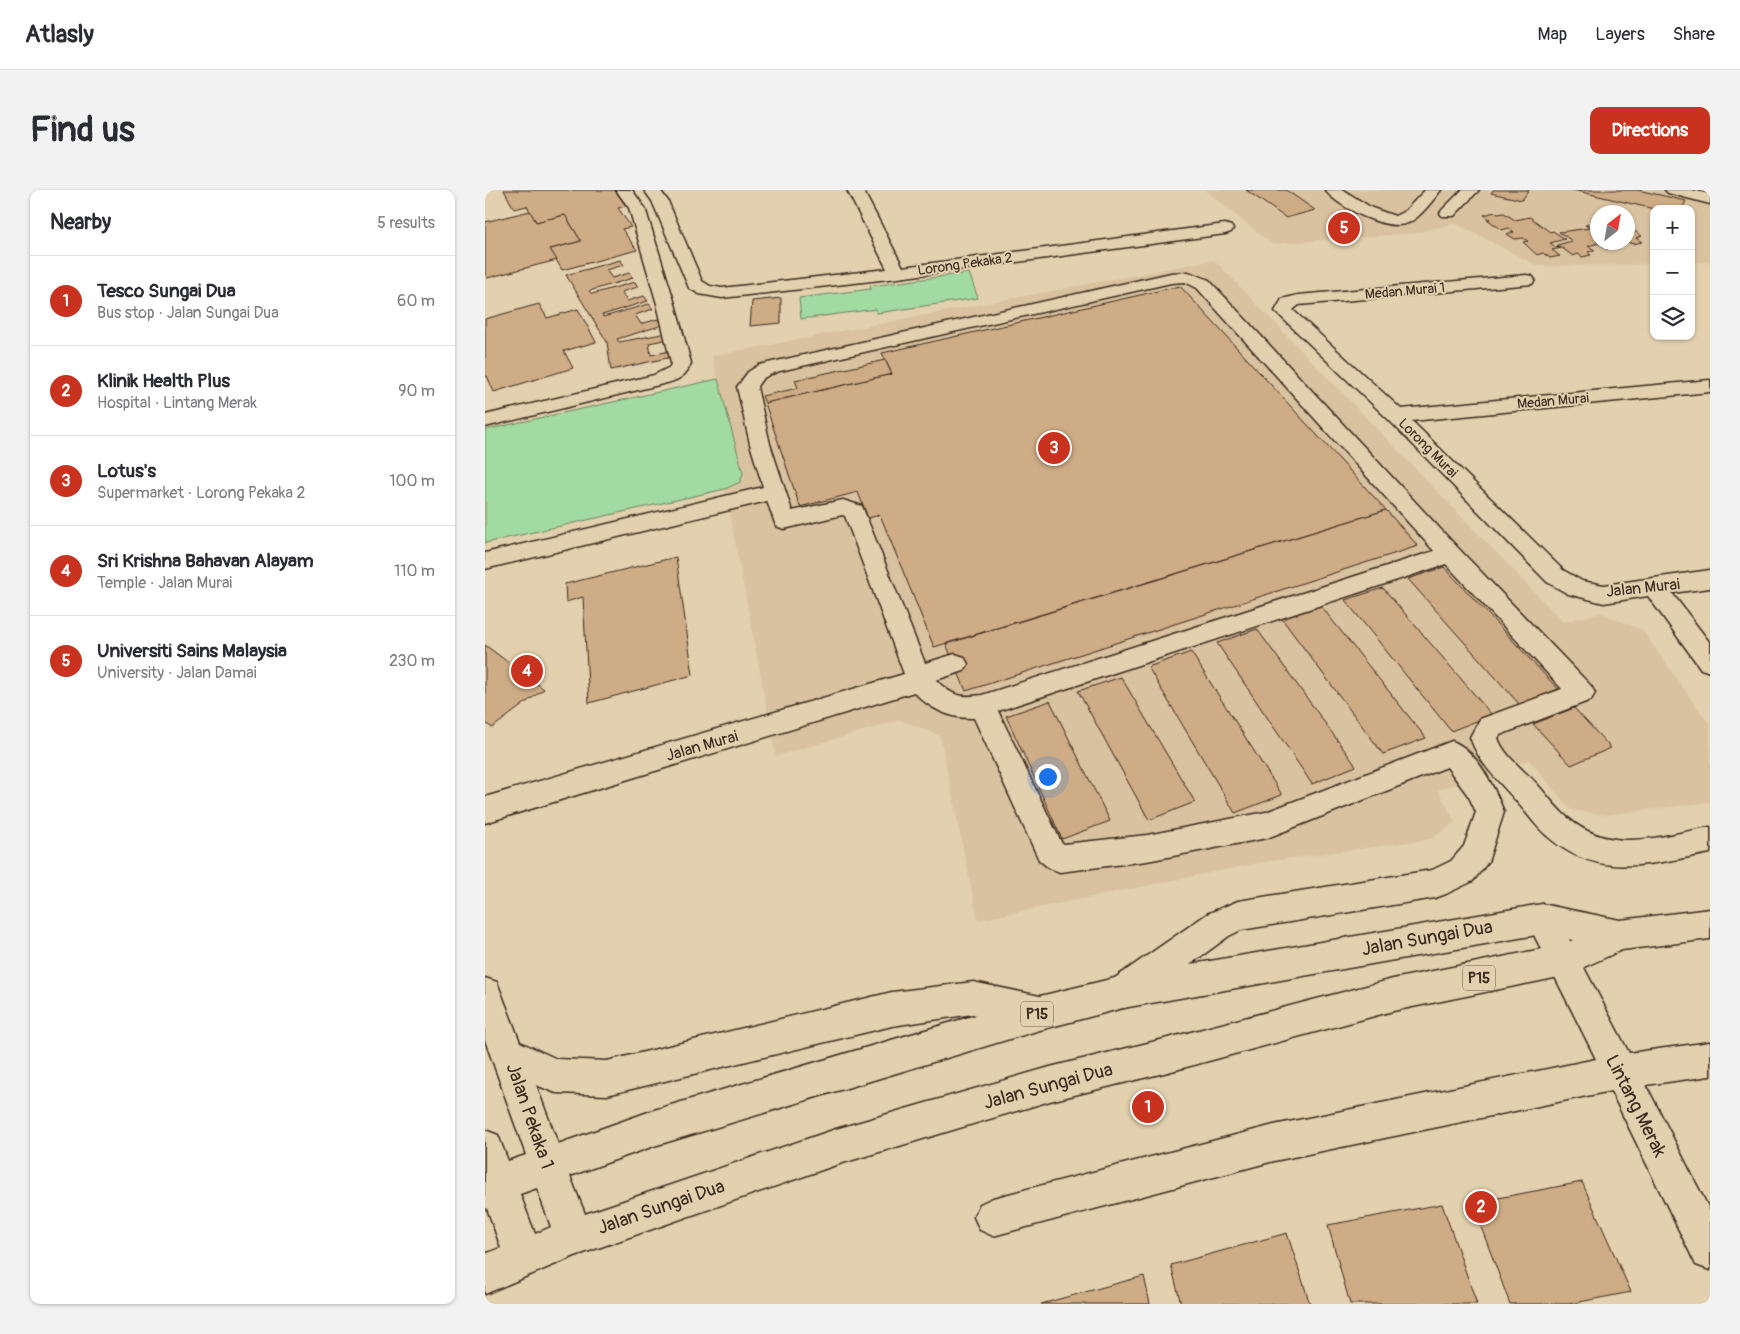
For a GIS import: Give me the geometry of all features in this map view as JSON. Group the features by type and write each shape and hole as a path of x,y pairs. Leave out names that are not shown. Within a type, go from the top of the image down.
{"street":[{"path":"485,421 672,375 680,369 677,302 637,208 624,190"},
{"path":"651,190 660,201 695,284 705,290"},
{"path":"855,190 898,274"},
{"path":"1333,190 1380,218 1392,221 1404,219 1433,190"},
{"path":"1448,213 1471,190"},
{"path":"1673,190 1710,199"},
{"name":"Lorong Pekaka 2","path":"705,290 722,294 898,274 1225,229"},
{"path":"1450,554 982,706 970,708 955,706 935,698 918,678 854,511 843,507 784,521 760,444 747,386 750,378 775,366 1178,277 1195,279 1203,284 1411,524 1450,554 1582,693 1490,727 1483,737 1486,746 1558,828 1587,846 1609,854 1631,854 1708,843"},
{"name":"Medan Murai 1","path":"1285,306 1298,300 1526,280"},
{"path":"677,302 705,290"},
{"name":"Lorong Murai","path":"1285,306 1284,311 1396,416 1555,576 1576,588"},
{"name":"Medan Murai","path":"1396,416 1710,386"},
{"path":"485,561 774,492"},
{"name":"Jalan Murai","path":"1576,588 1604,594 1710,579"},
{"path":"1654,587 1710,662"},
{"name":"Jalan Murai","path":"485,810 918,678 955,664"},
{"path":"982,706 1050,851 1060,858 1147,848 1267,825 1452,753 1481,790 1490,812 1477,853 1462,871 1435,884 1238,916 1218,925 1123,992"},
{"name":"Jalan Sungai Dua","path":"492,1187 654,1128 1040,1013 1123,992 1480,928 1542,919 1621,935"},
{"name":"Lintang Merak","path":"1542,919 1710,1251"},
{"name":"Jalan Sungai Dua","path":"485,1274 574,1238 836,1147 1050,1084 1168,1055 1393,995 1564,960 1621,935 1710,924"},
{"name":"Jalan Pekaka 1","path":"485,994 509,1055 574,1238"},
{"path":"509,1055 556,1076 607,1078 892,1009 973,998 1040,1013"},
{"path":"993,1217 1274,1143 1619,1072 1710,1059"},
{"path":"485,1148 492,1187 524,1258"}],"shaded area":[{"path":"1205,190 1710,190 1710,262 1695,263 1695,205 1650,205 1650,264 1538,266 1455,223 1416,233 1272,244"},
{"path":"1214,260 1563,622 1601,613 1642,630 1710,725 1710,802 1606,815 1571,810 1529,760 1438,790 1455,822 1432,839 1263,862 978,920 940,736 901,720 776,756 725,489 734,486 743,473 712,356"}],"green space":[{"path":"969,273 978,298 877,313 876,309 801,319 799,298 871,289 870,286"},
{"path":"718,379 743,473 740,482 725,489 485,543 485,430"}],"building":[{"path":"504,190 615,190 626,206 618,208 631,227 622,229 637,250 562,270 550,249 581,241 565,215 536,222 527,206 514,209"},
{"path":"1246,190 1286,190 1315,210 1286,218"},
{"path":"1493,190 1529,190 1522,200 1491,193"},
{"path":"1573,190 1638,190 1686,201 1684,205 1650,205 1650,208"},
{"path":"530,211 536,222 565,215 581,241 550,249 557,260 487,278 485,273 485,222"},
{"path":"1495,212 1498,214 1504,213 1515,220 1530,217 1550,232 1553,231 1565,239 1550,243 1557,248 1560,247 1557,245 1572,241 1559,232 1590,228 1590,245 1588,246 1590,250 1595,250 1588,252 1591,255 1582,257 1578,254 1573,256 1562,248 1552,250 1560,256 1550,258 1543,253 1537,255 1523,242 1528,241 1523,238 1515,239 1507,234 1514,232 1509,228 1502,230 1484,215"},
{"path":"1635,232 1642,236 1636,238 1642,242 1635,244"},
{"path":"620,260 624,265 606,270 612,278 629,273 633,278 589,291 592,294 635,282 638,287 621,292 627,301 644,296 648,301 602,315 603,317 649,304 653,309 635,315 641,324 658,319 663,325 617,339 619,342 667,333 669,339 649,343 651,355 670,351 672,357 611,370 607,342 566,275"},
{"path":"1180,286 1386,510 934,647 880,515 868,518 858,492 800,507 765,403 892,374 882,353"},
{"path":"781,298 781,323 750,326 752,301"},
{"path":"539,304 547,318 578,309 596,342 564,351 573,368 494,392 487,376 485,377 485,319"},
{"path":"885,360 892,374 765,403 762,396 798,388 795,380"},
{"path":"1386,510 1418,546 966,691 946,644"},
{"path":"676,557 693,675 589,703 583,597 566,602 565,584"},
{"path":"1444,567 1558,689 1520,705 1408,579"},
{"path":"1383,588 1492,715 1451,731 1345,600"},
{"path":"1321,606 1426,738 1383,754 1282,619"},
{"path":"1257,629 1356,766 1312,784 1217,643"},
{"path":"485,645 544,689 492,728 485,722"},
{"path":"1191,652 1282,795 1235,813 1148,667"},
{"path":"1121,677 1195,802 1149,820 1078,691"},
{"path":"1050,701 1110,821 1062,839 1006,716"},
{"path":"1574,708 1611,748 1571,765 1533,724"},
{"path":"1582,1182 1631,1292 1569,1304 1510,1304 1472,1203"},
{"path":"1442,1204 1477,1304 1350,1304 1328,1225"},
{"path":"1287,1233 1310,1304 1181,1304 1171,1265"},
{"path":"1144,1276 1150,1304 1041,1304"}],"place":[{"name":"Universiti Sains Malaysia","path":"1344,228"},
{"name":"Lotus's","path":"1054,448"},
{"name":"Sri Krishna Bahavan Alayam","path":"527,671"},
{"name":"Tesco Sungai Dua","path":"1148,1107"},
{"name":"Klinik Health Plus","path":"1481,1207"}]}
